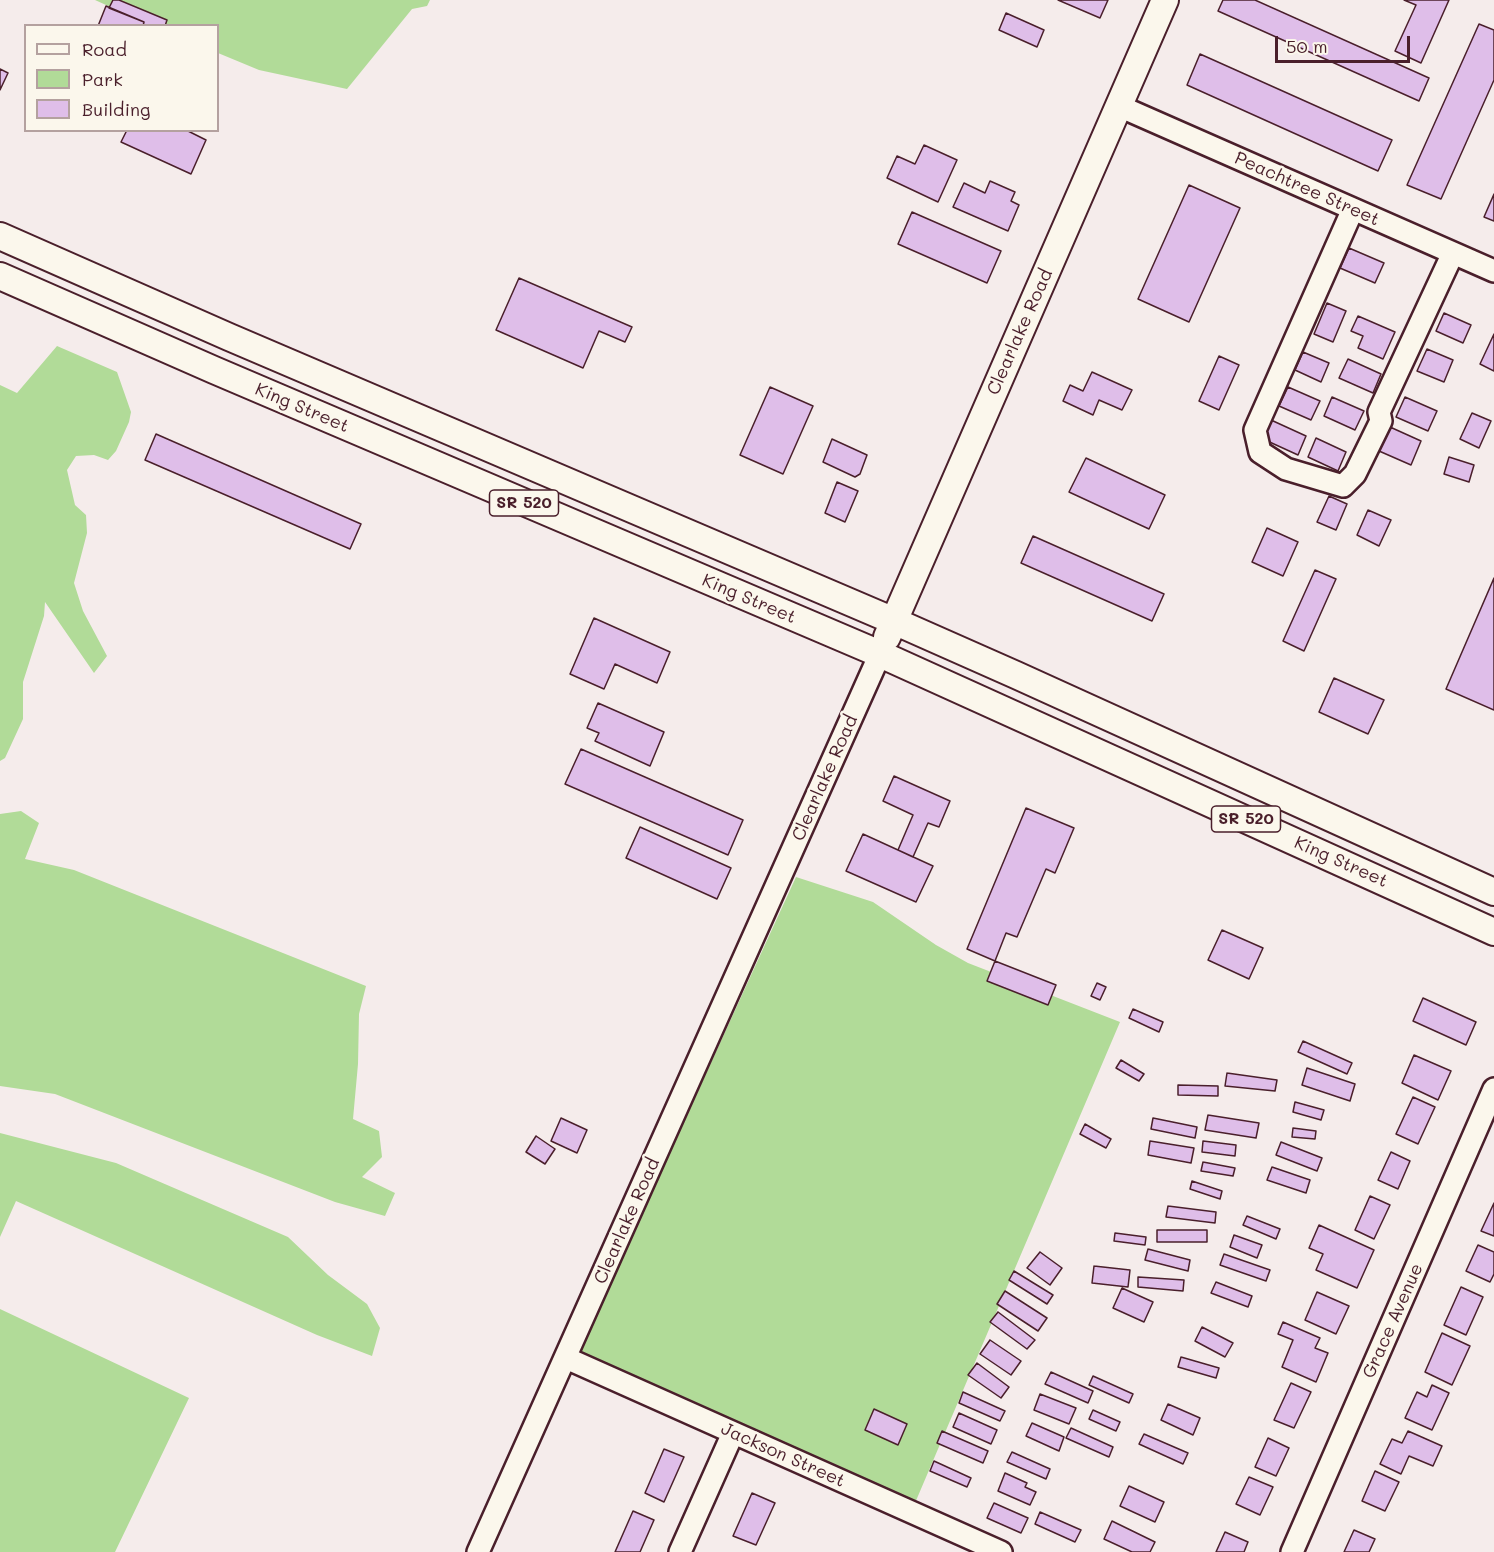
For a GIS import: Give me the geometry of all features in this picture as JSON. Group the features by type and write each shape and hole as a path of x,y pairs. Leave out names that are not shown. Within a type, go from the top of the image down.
{"main road":[{"name":"Clearlake Road","path":"880,654 1165,0"},
{"name":"King Street","path":"0,236 229,337 894,621 1494,892"},
{"path":"0,260 173,335 204,341 229,337"},
{"name":"King Street","path":"0,276 168,351 880,654 1494,932"},
{"path":"415,455 428,422"}],"street":[{"name":"Peachtree Street","path":"1119,106 1494,272"},
{"path":"1353,209 1255,430 1260,452 1286,469 1343,486 1355,474 1381,421 1378,412 1453,253"},
{"name":"Clearlake Road","path":"478,1552 880,654"},
{"name":"Grace Avenue","path":"1292,1552 1494,1089"},
{"name":"Jackson Street","path":"566,1358 733,1433 961,1544 1001,1552"},
{"path":"680,1552 733,1433"}],"green space":[{"path":"95,0 430,0 427,6 412,9 347,89 259,70 219,53 219,24 148,24"},
{"path":"57,346 117,372 131,412 116,451 108,460 94,455 76,456 67,470 75,505 86,515 87,533 74,583 83,611 107,656 94,673 45,602 44,616 23,682 23,719 5,758 0,761 0,385 17,393"},
{"path":"21,811 39,823 25,859 74,870 366,986 359,1014 358,1064 353,1119 379,1131 382,1157 362,1177 395,1193 385,1216 335,1202 55,1094 0,1086 0,814"},
{"path":"796,877 873,902 936,945 968,963 1120,1022 915,1503 578,1353"},
{"path":"0,1133 116,1163 288,1237 328,1275 367,1304 380,1328 372,1356 317,1335 16,1201 0,1237"},
{"path":"0,1309 189,1398 115,1552 0,1552"}],"building":[{"path":"113,0 119,0 167,20 166,24 144,24 144,22 109,8"},
{"path":"1058,0 1108,0 1100,18"},
{"path":"1223,0 1255,0 1429,78 1419,101 1218,11"},
{"path":"1404,0 1449,0 1421,63 1395,51 1416,5"},
{"path":"106,6 144,22 144,24 99,24"},
{"path":"1006,13 1044,30 1037,47 999,30"},
{"path":"1479,24 1494,30 1494,80 1441,199 1407,185"},
{"path":"1200,54 1392,140 1378,171 1187,85"},
{"path":"0,69 8,73 0,90"},
{"path":"126,132 190,132 206,140 191,174 121,142"},
{"path":"924,145 957,160 938,202 887,178 897,156 915,164"},
{"path":"990,181 1015,192 1011,201 1019,205 1008,231 953,207 964,183 985,193"},
{"path":"1189,185 1240,208 1189,322 1138,299"},
{"path":"1494,194 1494,221 1484,217"},
{"path":"912,212 1001,251 987,283 898,244"},
{"path":"1349,248 1384,263 1375,283 1340,268"},
{"path":"519,278 632,327 625,342 599,331 583,368 496,330"},
{"path":"1327,303 1346,311 1333,342 1314,334"},
{"path":"1444,313 1471,325 1463,343 1436,331"},
{"path":"1358,316 1395,332 1383,359 1358,348 1363,336 1351,331"},
{"path":"1494,334 1494,371 1480,364"},
{"path":"1427,349 1453,360 1444,382 1417,371"},
{"path":"1303,352 1329,363 1321,382 1295,370"},
{"path":"1219,356 1239,365 1219,410 1199,401"},
{"path":"1348,359 1381,374 1373,393 1339,378"},
{"path":"1092,372 1132,390 1122,410 1099,400 1093,415 1063,401 1070,385 1083,391"},
{"path":"770,387 813,406 783,474 740,455"},
{"path":"1288,387 1320,401 1311,420 1279,406"},
{"path":"1332,397 1364,411 1355,430 1324,416"},
{"path":"1405,397 1437,411 1428,431 1396,417"},
{"path":"1472,413 1491,421 1479,448 1460,439"},
{"path":"1271,420 1306,436 1298,455 1263,439"},
{"path":"1390,427 1421,441 1411,465 1379,451"},
{"path":"156,434 361,524 350,549 145,460"},
{"path":"1316,438 1346,452 1338,471 1308,457"},
{"path":"832,439 867,455 860,474 855,477 823,462"},
{"path":"1449,457 1474,465 1469,482 1444,474"},
{"path":"1086,458 1165,495 1149,529 1069,492"},
{"path":"837,482 858,491 845,522 825,513"},
{"path":"1329,496 1347,504 1336,530 1317,522"},
{"path":"1368,510 1391,520 1379,546 1357,535"},
{"path":"1267,528 1298,542 1283,576 1252,562"},
{"path":"1033,536 1164,594 1152,621 1021,563"},
{"path":"1315,570 1336,579 1304,651 1283,641"},
{"path":"1494,578 1494,710 1446,689"},
{"path":"594,618 670,652 657,683 615,664 604,689 570,674"},
{"path":"1334,678 1384,700 1368,734 1319,712"},
{"path":"598,703 664,732 650,766 595,741 599,733 587,728"},
{"path":"581,749 743,820 728,855 565,784"},
{"path":"894,776 950,801 939,827 928,823 913,857 898,850 913,815 883,801"},
{"path":"1026,808 1074,828 1055,873 1046,869 1017,937 1006,933 995,961 967,949"},
{"path":"640,827 731,868 717,899 626,858"},
{"path":"863,834 933,866 916,902 846,871"},
{"path":"1222,930 1263,948 1249,979 1208,960"},
{"path":"995,961 1056,985 1048,1005 987,981"},
{"path":"1097,983 1106,987 1100,1000 1091,996"},
{"path":"1423,998 1476,1022 1466,1045 1413,1021"},
{"path":"1133,1009 1163,1022 1159,1032 1129,1018"},
{"path":"1303,1041 1352,1063 1347,1074 1298,1052"},
{"path":"1414,1055 1451,1071 1438,1100 1402,1083"},
{"path":"1121,1060 1144,1074 1139,1081 1116,1068"},
{"path":"1307,1068 1355,1084 1350,1101 1302,1085"},
{"path":"1227,1073 1277,1080 1275,1091 1225,1086"},
{"path":"1178,1085 1218,1086 1218,1096 1178,1095"},
{"path":"1413,1097 1435,1107 1418,1144 1396,1134"},
{"path":"1295,1102 1324,1110 1321,1120 1293,1112"},
{"path":"1208,1115 1259,1123 1256,1138 1205,1130"},
{"path":"561,1118 587,1130 577,1153 551,1141"},
{"path":"1153,1118 1197,1127 1195,1138 1151,1129"},
{"path":"1085,1124 1111,1139 1106,1148 1080,1134"},
{"path":"1293,1128 1316,1131 1315,1139 1292,1137"},
{"path":"536,1136 555,1149 545,1164 526,1152"},
{"path":"1150,1141 1194,1148 1191,1163 1148,1155"},
{"path":"1203,1141 1236,1145 1235,1156 1202,1152"},
{"path":"1281,1142 1322,1158 1317,1171 1276,1155"},
{"path":"1391,1152 1410,1161 1398,1189 1378,1180"},
{"path":"1203,1162 1235,1168 1233,1176 1201,1171"},
{"path":"1272,1167 1310,1180 1306,1193 1267,1180"},
{"path":"1192,1181 1222,1191 1220,1199 1190,1189"},
{"path":"1370,1196 1390,1205 1374,1239 1355,1230"},
{"path":"1494,1203 1494,1236 1481,1231"},
{"path":"1168,1206 1216,1212 1215,1223 1166,1217"},
{"path":"1247,1216 1280,1229 1276,1239 1243,1225"},
{"path":"1319,1225 1374,1250 1357,1288 1316,1270 1323,1254 1309,1248"},
{"path":"1157,1230 1207,1230 1207,1242 1157,1242"},
{"path":"1115,1233 1146,1237 1145,1245 1114,1241"},
{"path":"1234,1235 1262,1245 1257,1258 1230,1247"},
{"path":"1478,1245 1494,1252 1494,1274 1490,1282 1466,1271"},
{"path":"1148,1249 1190,1260 1188,1271 1145,1260"},
{"path":"1040,1252 1062,1268 1050,1285 1027,1268"},
{"path":"1224,1254 1270,1270 1266,1281 1220,1265"},
{"path":"1094,1266 1130,1270 1128,1287 1092,1283"},
{"path":"1014,1271 1053,1295 1047,1304 1009,1280"},
{"path":"1138,1277 1184,1280 1183,1291 1138,1287"},
{"path":"1216,1282 1252,1296 1248,1307 1211,1293"},
{"path":"1461,1287 1483,1297 1466,1335 1444,1325"},
{"path":"1122,1288 1153,1302 1144,1322 1113,1308"},
{"path":"1005,1291 1047,1318 1038,1331 997,1304"},
{"path":"1317,1292 1349,1306 1336,1334 1305,1320"},
{"path":"998,1312 1035,1340 1027,1349 990,1322"},
{"path":"1283,1322 1320,1338 1315,1348 1328,1353 1316,1382 1282,1367 1293,1340 1278,1334"},
{"path":"1202,1327 1233,1343 1225,1357 1195,1341"},
{"path":"1442,1333 1470,1346 1452,1385 1425,1372"},
{"path":"990,1340 1021,1361 1011,1375 980,1354"},
{"path":"1181,1357 1219,1368 1216,1378 1178,1367"},
{"path":"977,1363 1009,1387 1001,1398 968,1375"},
{"path":"1051,1372 1093,1391 1088,1403 1045,1384"},
{"path":"1093,1376 1133,1394 1129,1403 1089,1385"},
{"path":"1291,1383 1311,1392 1294,1428 1274,1420"},
{"path":"1432,1385 1449,1393 1432,1430 1405,1418 1417,1392 1427,1397"},
{"path":"963,1392 1005,1411 1000,1421 959,1403"},
{"path":"1040,1394 1076,1408 1069,1424 1034,1410"},
{"path":"1168,1404 1200,1418 1193,1435 1161,1420"},
{"path":"874,1409 907,1424 898,1445 865,1430"},
{"path":"1093,1410 1120,1422 1116,1431 1089,1419"},
{"path":"959,1413 997,1430 991,1444 953,1427"},
{"path":"1032,1423 1064,1437 1059,1451 1026,1436"},
{"path":"1071,1428 1113,1447 1109,1457 1066,1438"},
{"path":"942,1431 988,1451 983,1463 937,1443"},
{"path":"1408,1431 1442,1446 1433,1466 1409,1456 1401,1474 1380,1464 1392,1439 1402,1443"},
{"path":"1144,1434 1188,1453 1183,1464 1139,1444"},
{"path":"1268,1438 1289,1448 1276,1476 1255,1467"},
{"path":"664,1449 684,1457 664,1502 645,1493"},
{"path":"1012,1452 1050,1469 1046,1479 1007,1462"},
{"path":"934,1461 971,1478 967,1487 930,1471"},
{"path":"1375,1471 1399,1482 1385,1511 1362,1501"},
{"path":"1005,1473 1027,1483 1025,1487 1036,1492 1030,1505 998,1491"},
{"path":"1249,1477 1273,1487 1260,1515 1236,1504"},
{"path":"1129,1486 1164,1502 1155,1522 1120,1506"},
{"path":"752,1493 775,1503 756,1545 733,1536"},
{"path":"994,1503 1028,1518 1021,1533 987,1518"},
{"path":"633,1511 654,1520 640,1552 615,1552"},
{"path":"1040,1512 1081,1530 1075,1542 1035,1524"},
{"path":"1112,1521 1155,1542 1150,1552 1132,1552 1104,1539"},
{"path":"1354,1530 1375,1539 1369,1552 1344,1552"},
{"path":"1225,1532 1248,1542 1244,1552 1216,1552"}]}
